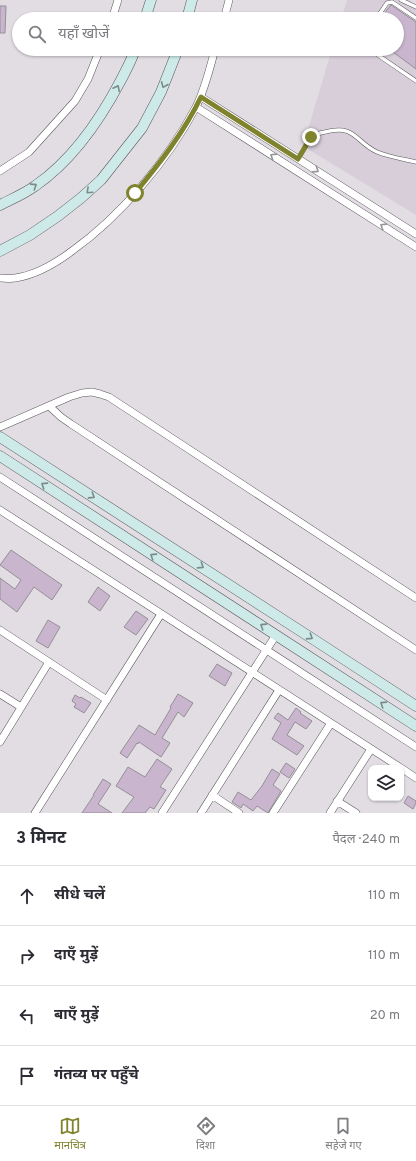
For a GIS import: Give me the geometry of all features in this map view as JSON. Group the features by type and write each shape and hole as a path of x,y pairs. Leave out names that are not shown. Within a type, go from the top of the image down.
{"street":[{"path":"114,12 118,0"},
{"path":"147,12 151,0"},
{"path":"189,12 192,0"},
{"path":"226,12 229,0"},
{"path":"0,171 30,152 74,101 88,79 97,56"},
{"path":"0,206 34,187 54,171 72,153 89,132 113,94 133,56"},
{"path":"0,251 30,235 58,216 101,180 142,128 161,92 176,56"},
{"path":"0,278 15,278 32,274 62,259 100,230 127,203 154,171 196,107 201,97 213,56"},
{"path":"201,97 416,234"},
{"path":"196,107 416,247"},
{"path":"0,427 69,397 82,393 92,392 109,397 416,598"},
{"path":"49,406 71,424 416,650"},
{"path":"0,437 310,636 416,706"},
{"path":"0,456 416,726"},
{"path":"0,476 416,747"},
{"path":"0,510 396,765"},
{"path":"35,813 161,614"},
{"path":"0,630 107,700"},
{"path":"162,813 276,635"},
{"path":"0,742 49,662"},
{"path":"201,813 279,690"},
{"path":"0,694 21,707"},
{"path":"274,813 331,723"},
{"path":"330,813 371,749"},
{"path":"404,770 416,778"},
{"path":"212,795 239,813"},
{"path":"337,801 356,813"}],"lane":[{"path":"401,0 416,7"},
{"path":"381,12 387,3 392,2 416,18"},
{"path":"379,56 416,81"},
{"path":"298,159 313,135 329,131 343,130 351,132 376,151 416,162"}],"shaded area":[{"path":"347,0 409,0 416,5 416,215 303,146 330,56 404,56 404,12 343,12"}],"building":[{"path":"391,5 401,12 386,12"},
{"path":"0,6 6,6 5,33 0,33"},
{"path":"404,14 416,22 416,69 398,56 404,56"},
{"path":"11,550 62,585 52,600 34,587 17,612 0,599 0,578 15,589 21,580 0,565"},
{"path":"98,587 110,596 100,611 88,602"},
{"path":"136,611 148,619 136,635 124,627"},
{"path":"48,620 60,627 48,648 36,641"},
{"path":"217,664 232,673 225,686 209,676"},
{"path":"178,694 193,703 184,717 178,712 162,738 170,743 161,757 139,742 127,758 120,753 139,725 155,735"},
{"path":"75,695 91,703 84,713 74,707 76,704 72,701"},
{"path":"296,708 301,712 300,713 312,721 306,729 295,722 287,735 304,746 297,755 272,739 281,723 274,718 278,713 288,720"},
{"path":"157,759 172,769 160,787 166,790 154,809 150,807 145,813 122,813 134,797 116,786 128,767 145,777"},
{"path":"286,763 295,769 289,778 280,772"},
{"path":"272,769 280,774 273,785 281,791 268,813 257,806 253,811 243,804 241,808 232,802 238,792 251,800 262,786"},
{"path":"103,779 111,784 98,804 112,813 82,813 94,795"},
{"path":"408,796 416,801 413,809 404,803"}],"route":[{"path":"135,193 154,171 172,145 201,97 298,159 311,137"}]}
